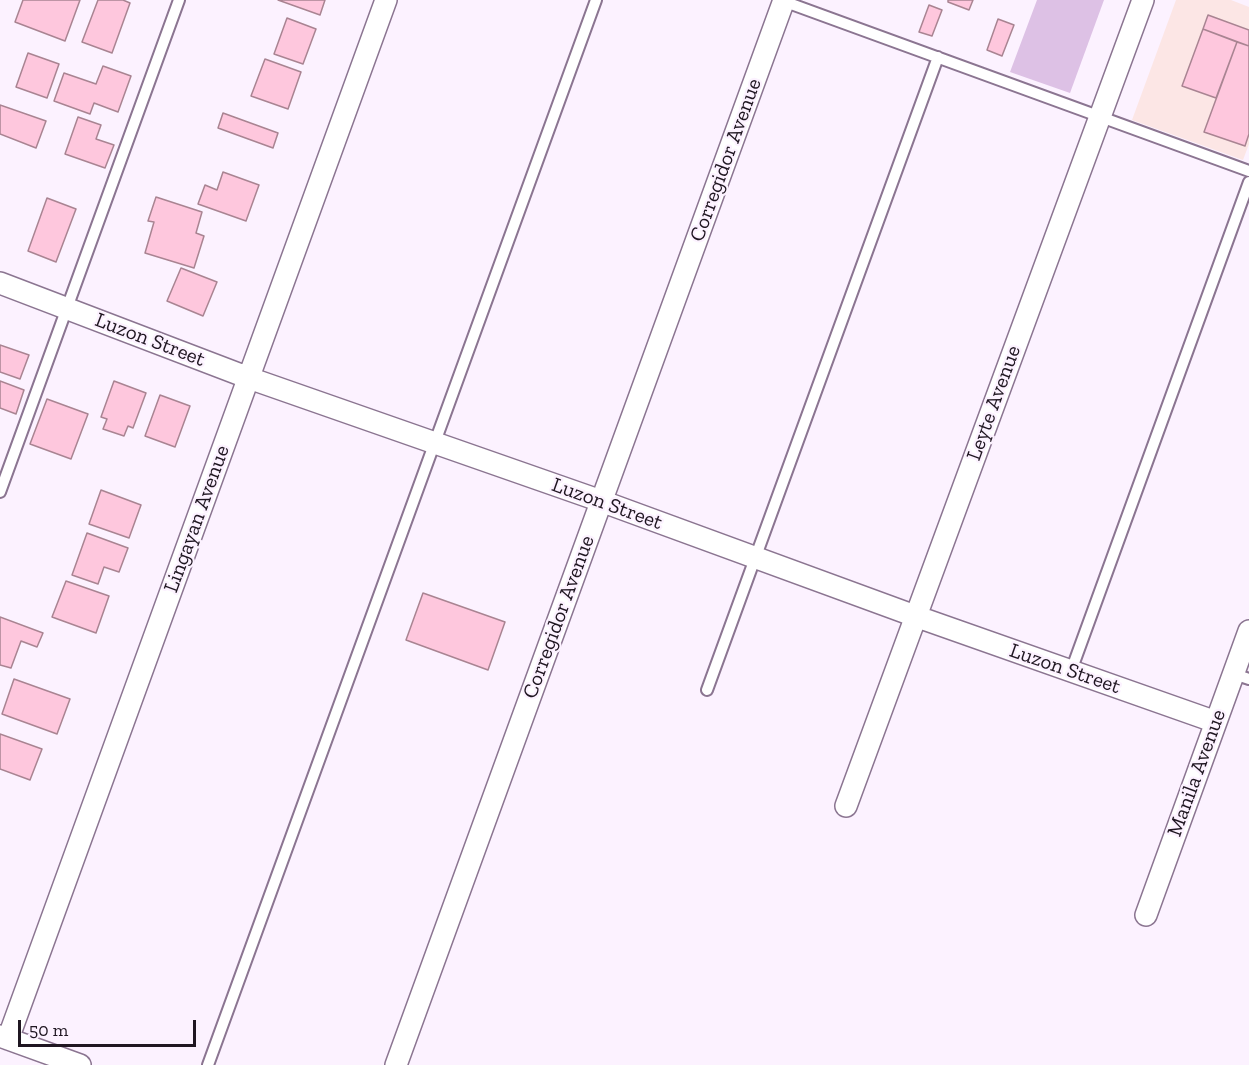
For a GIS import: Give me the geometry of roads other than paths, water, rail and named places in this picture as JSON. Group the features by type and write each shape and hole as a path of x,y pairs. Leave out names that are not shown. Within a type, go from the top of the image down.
{"street":[{"name":"Lingayan Avenue","path":"4,1037 249,378 386,0"},
{"name":"Leyte Avenue","path":"846,806 1143,0"},
{"name":"Corregidor Avenue","path":"396,1065 784,1"},
{"name":"Luzon Street","path":"0,283 249,378 602,501 915,616 1216,722"},
{"name":"Manila Avenue","path":"1146,915 1216,722 1241,676 1249,631"},
{"path":"4,1037 80,1065"}],"lane":[{"path":"0,492 179,0"},
{"path":"208,1065 596,0"},
{"path":"784,1 1249,171"},
{"path":"707,690 938,57"},
{"path":"1071,671 1249,182"}]}
